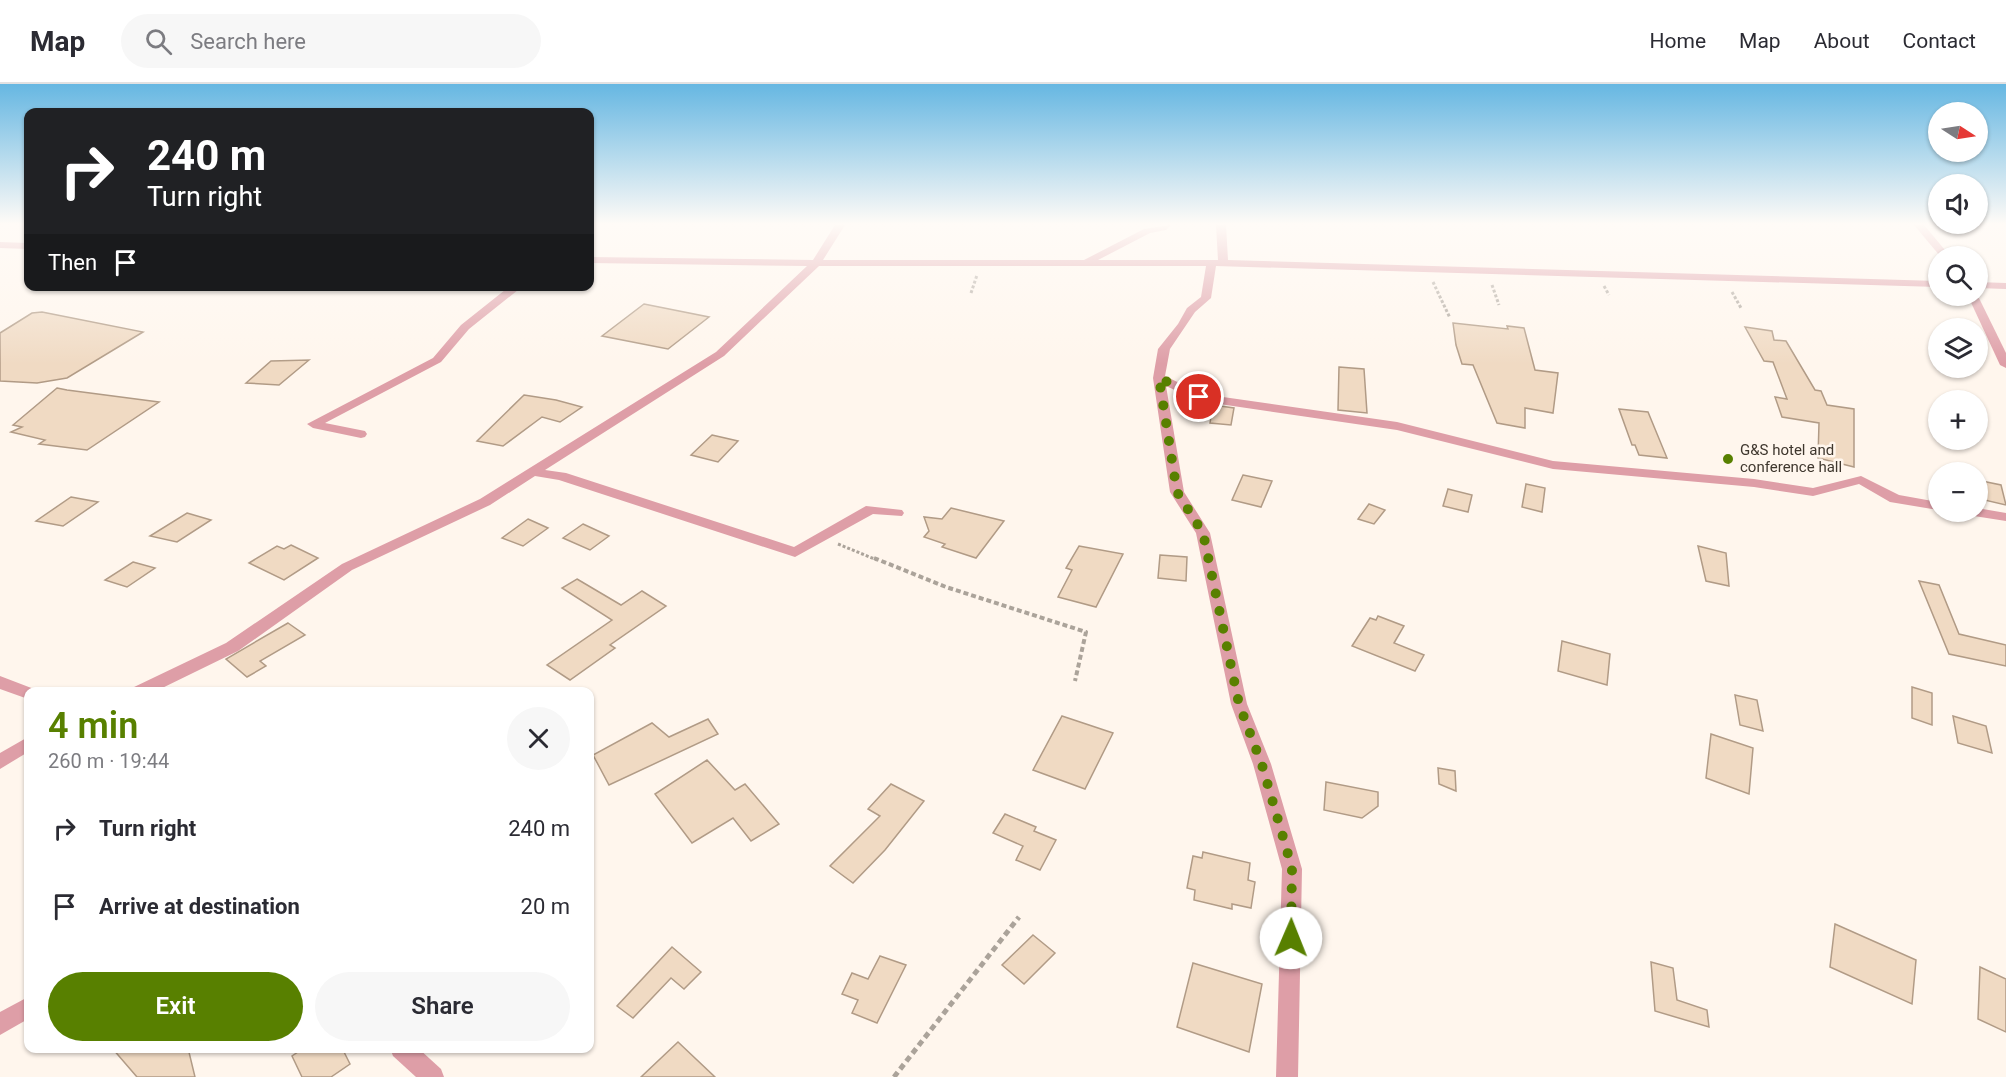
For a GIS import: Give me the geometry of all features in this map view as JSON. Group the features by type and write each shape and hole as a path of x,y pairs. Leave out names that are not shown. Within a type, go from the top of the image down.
{"street":[{"path":"148,687 231,646 346,567 485,502 533,472 720,354 807,271"},
{"path":"1214,271 1206,298 1191,310 1184,325 1164,349 1159,378 1177,492 1203,533 1239,704 1262,765 1292,868 1287,1077"},
{"path":"1529,271 1928,284"},
{"path":"1988,285 2006,286"},
{"path":"361,434 313,424 437,360 465,327 510,291"},
{"path":"1978,306 2006,365"},
{"path":"1159,378 1199,397 1397,426 1553,465 1754,483 1813,492 1861,480 1895,499 1928,504"},
{"path":"533,472 561,476 795,552 871,509 897,513"},
{"path":"1988,514 2006,517"},
{"path":"0,682 24,691"},
{"path":"0,762 24,747"},
{"path":"0,1024 24,1009"},
{"path":"407,1053 433,1077"}],"path":[{"path":"1428,271 1450,318"},
{"path":"1487,271 1499,304"},
{"path":"821,537 946,586 1086,632 1075,681"},
{"path":"894,1077 1019,917"}],"building":[{"path":"644,304 709,317 668,349 602,336"},
{"path":"42,312 143,332 67,378 37,383 0,381 0,333 32,313"},
{"path":"1453,323 1508,329 1507,326 1524,328 1535,370 1558,373 1553,413 1525,408 1525,428 1497,423 1473,365 1462,364"},
{"path":"1745,327 1772,331 1774,340 1786,341 1815,390 1821,391 1827,405 1854,409 1854,467 1818,458 1819,423 1782,417 1775,397 1787,399 1773,362 1764,361"},
{"path":"309,360 279,385 246,383 271,361"},
{"path":"1339,367 1364,369 1367,413 1338,410"},
{"path":"57,388 159,402 87,450 39,444 45,440 11,432 22,427 13,425"},
{"path":"524,395 582,407 560,422 542,417 503,446 477,441"},
{"path":"1213,405 1234,408 1231,425 1210,423"},
{"path":"1619,409 1648,412 1667,458 1639,455 1635,445 1632,445"},
{"path":"712,435 738,441 718,462 691,455"},
{"path":"1243,475 1272,481 1261,507 1232,500"},
{"path":"1988,482 2001,485 2006,505 1988,501"},
{"path":"1526,484 1545,488 1542,512 1522,507"},
{"path":"1448,489 1472,495 1468,512 1443,506"},
{"path":"71,497 98,502 63,526 36,521"},
{"path":"1369,504 1385,510 1374,524 1358,519"},
{"path":"951,508 1004,521 976,558 942,547 945,544 924,537 929,531 924,517 942,519"},
{"path":"187,513 211,520 177,542 150,536"},
{"path":"528,519 548,528 523,546 502,538"},
{"path":"583,524 609,536 590,550 563,538"},
{"path":"291,545 318,558 284,580 249,563 277,546 284,549"},
{"path":"1079,546 1123,554 1096,607 1058,597 1072,570 1066,568"},
{"path":"1698,546 1726,553 1729,586 1706,581"},
{"path":"1160,555 1187,557 1186,581 1158,578"},
{"path":"133,562 155,568 127,587 105,580"},
{"path":"577,579 621,605 642,591 666,606 610,645 615,648 570,680 547,665 612,620 562,588"},
{"path":"1919,581 1939,585 1959,634 2006,645 2006,666 1949,654"},
{"path":"1378,616 1404,626 1394,643 1424,655 1415,671 1352,646 1370,618 1376,620"},
{"path":"288,623 305,635 260,661 266,666 247,677 226,659"},
{"path":"1562,641 1610,654 1607,685 1558,671"},
{"path":"1912,687 1932,693 1932,725 1912,718"},
{"path":"1735,695 1757,700 1763,731 1740,725"},
{"path":"1062,716 1113,733 1085,789 1033,770"},
{"path":"1953,716 1986,726 1992,753 1958,743"},
{"path":"708,719 718,734 609,785 594,757 594,754 652,723 669,737"},
{"path":"1711,734 1753,748 1749,794 1706,778"},
{"path":"707,760 735,790 745,784 779,824 751,841 733,818 692,843 655,794"},
{"path":"1438,768 1455,771 1456,791 1439,784"},
{"path":"1326,782 1378,792 1378,806 1362,818 1324,810"},
{"path":"891,784 924,801 885,850 853,883 830,866 880,816 868,809"},
{"path":"1005,814 1036,827 1034,831 1056,840 1040,870 1016,860 1023,846 993,833"},
{"path":"1203,852 1250,863 1248,880 1255,882 1251,908 1232,904 1232,909 1194,900 1195,890 1187,888 1193,856 1202,858"},
{"path":"1835,924 1916,960 1912,1004 1830,967"},
{"path":"1033,935 1055,953 1024,984 1002,965"},
{"path":"672,947 701,972 684,989 671,978 633,1018 617,1006"},
{"path":"880,956 906,965 877,1023 852,1013 858,1000 842,994 852,973 868,979"},
{"path":"1651,962 1673,968 1677,1000 1707,1010 1709,1027 1655,1011"},
{"path":"1193,963 1262,984 1249,1052 1177,1027"},
{"path":"1980,967 2006,979 2006,1032 1978,1019"},
{"path":"678,1042 715,1077 641,1077"},
{"path":"116,1053 189,1053 195,1077 137,1077"},
{"path":"296,1053 344,1053 350,1064 331,1077 302,1077 292,1056"}],"place":[{"name":"G&S hotel and conference hall","path":"1728,459"}],"route":[{"path":"1199,397 1159,378 1177,492 1203,533 1239,704 1262,765 1292,868 1291,938"}]}
